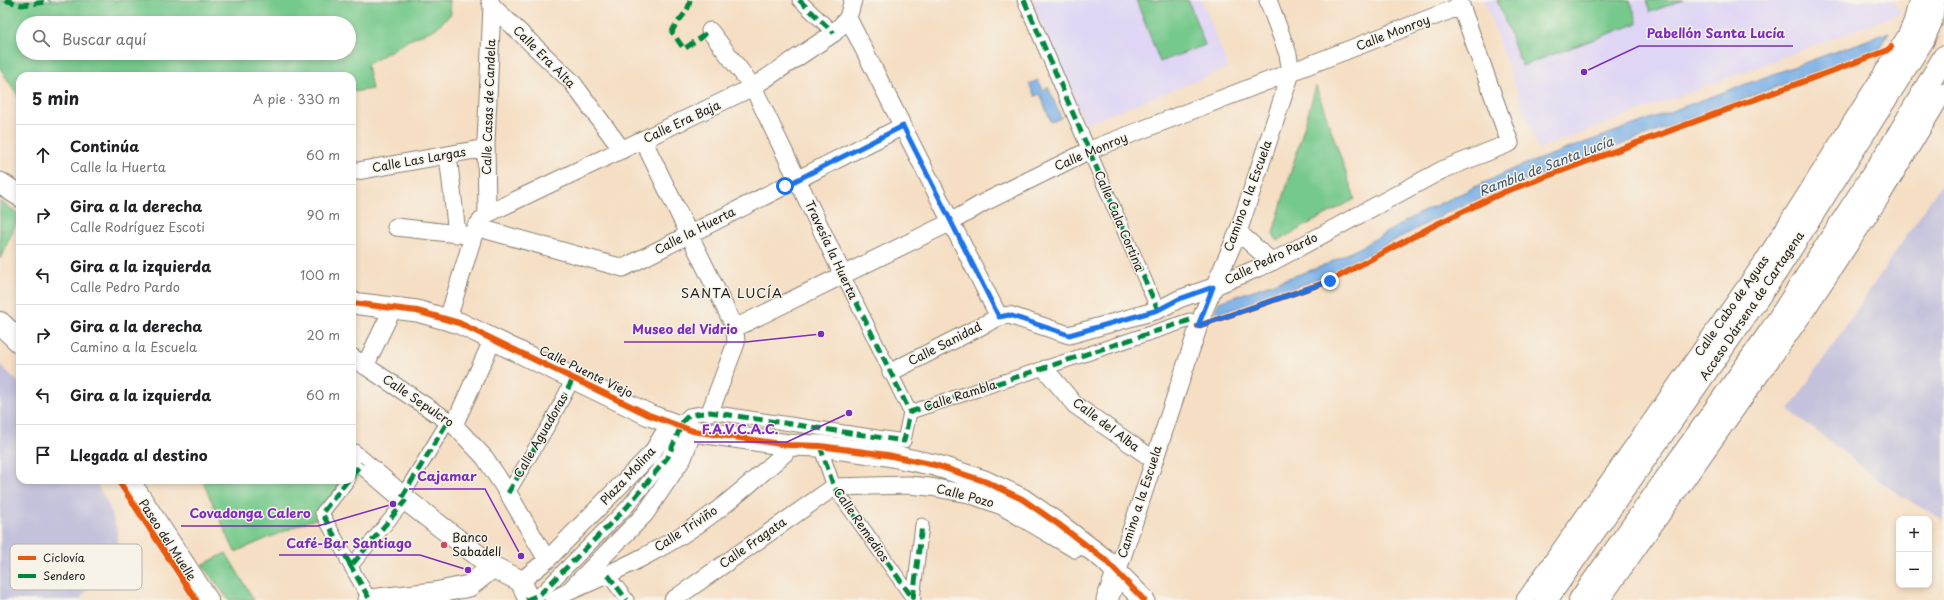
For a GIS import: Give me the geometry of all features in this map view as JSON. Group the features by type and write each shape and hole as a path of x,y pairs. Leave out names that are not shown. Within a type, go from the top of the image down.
{"main road":[{"name":"Acceso Dársena de Cartagena","path":"1546,600 1738,328 1800,236 1923,40 1931,21 1934,0"},
{"path":"1580,600 1770,332 1892,145 1944,57"},
{"path":"0,323 16,338"},
{"name":"Paseo del Muelle","path":"131,484 207,600"}],"street":[{"path":"799,0 834,33"},
{"name":"Calle Era Baja","path":"487,214 753,87 834,33 848,18 853,0"},
{"name":"Calle Cala Cortina","path":"1024,0 1158,310"},
{"name":"Camino a la Escuela","path":"1117,573 1198,326 1213,287 1238,232 1291,73 1288,54 1268,0"},
{"name":"Calle Cabo de Aguas","path":"1525,600 1716,330 1774,245 1906,36 1912,22 1918,0"},
{"name":"Calle Casas de Candela","path":"487,214 486,148 491,3"},
{"name":"Calle Era Alta","path":"491,3 572,82 622,150"},
{"name":"Calle Monroy","path":"735,328 951,222 983,203 1090,150 1291,73 1460,3"},
{"name":"Calle Pedro Pardo","path":"999,317 1009,315 1069,335 1158,310 1179,299 1213,287 1272,262 1442,170 1510,143 1460,3"},
{"path":"848,18 999,317"},
{"name":"Travesía la Huerta","path":"710,31 753,87 910,412"},
{"path":"1601,600 1803,316 1881,197 1944,92"},
{"name":"Calle la Huerta","path":"396,227 469,232 623,268 903,126"},
{"path":"643,140 735,328 736,343 710,412"},
{"name":"Calle Las Largas","path":"356,171 486,148"},
{"path":"448,155 469,232 448,319"},
{"path":"0,183 16,193"},
{"path":"469,232 487,214"},
{"path":"1238,232 1272,262"},
{"name":"Calle Puente Viejo","path":"356,303 393,308 448,319 493,339 649,415 681,427 788,444 864,451 911,460 962,473 984,481 1022,499 1080,541 1104,559 1144,600"},
{"path":"358,361 393,308"},
{"name":"Calle Sanidad","path":"891,372 999,317"},
{"name":"Calle Rambla","path":"681,427 683,421 689,415 710,412 904,441 910,412 1045,369 1190,320"},
{"path":"345,484 322,513 351,566 404,498 451,423 493,339"},
{"name":"Calle Sepulcro","path":"358,361 451,423 485,458 508,493 547,560"},
{"name":"Calle del Alba","path":"1045,369 1075,405 1154,460"},
{"name":"Calle Aguadoras","path":"508,493 550,423 573,379"},
{"path":"553,600 568,592 646,514 683,458 681,427"},
{"path":"356,468 404,498 493,567 526,595 539,595 627,507 668,457 681,427"},
{"name":"Plaza Molina","path":"526,595 547,560 652,453 681,427"},
{"name":"Calle Triviño","path":"568,592 608,575 678,537 714,513 785,453 788,444"},
{"name":"Calle Remedios","path":"820,446 834,487 913,599"},
{"path":"345,484 321,513 369,600 435,593 469,586 493,567"},
{"name":"Calle Pozo","path":"834,487 908,485 930,487 962,493 1002,506 1075,549 1080,541"},
{"name":"Calle Fragata","path":"673,600 834,487"},
{"name":"Calle Remedios","path":"913,599 922,525"},
{"path":"1107,600 1117,573"},
{"path":"608,575 627,600"}],"shaded area":[{"path":"1031,0 1202,0 1228,68 1086,124"},
{"path":"1484,0 1892,0 1901,13 1538,149"},
{"path":"1944,180 1944,521 1893,491 1789,410"},
{"path":"0,364 16,380 16,484 97,484 109,506 117,530 118,544 10,544 10,590 87,590 79,600 0,600"}],"green space":[{"path":"0,0 449,0 451,14 435,29 407,41 367,65 372,89 356,91 356,72 16,72 16,93 0,68"},
{"path":"1136,0 1188,0 1205,45 1160,62"},
{"path":"1497,0 1630,0 1638,23 1522,66"},
{"path":"1646,0 1683,0 1650,12"},
{"path":"1316,86 1355,199 1277,241 1273,233"},
{"path":"0,201 16,212 16,224 0,259"},
{"path":"356,471 360,474 356,479"},
{"path":"204,484 352,484 327,515 306,522 235,552"},
{"path":"226,553 254,600 229,600 202,565"}],"water":[{"name":"Rambla de Santa Lucía","path":"1889,32 1881,48 1497,191 1446,213 1327,276 1213,317 1219,302 1323,266 1361,247 1418,214 1515,168"},
{"path":"1038,80 1042,90 1048,87 1061,118 1051,122 1040,94 1035,96 1029,84"}],"marked path":[{"path":"5,0 22,5 47,2 49,0"},
{"path":"690,0 685,13 676,24 672,32 684,49 710,31"},
{"path":"799,0 834,33"},
{"path":"1024,0 1158,310"},
{"path":"843,275 910,412"},
{"path":"910,412 1190,320"},
{"path":"508,493 550,423 573,379"},
{"path":"526,600 539,595 627,507 668,457 683,421 689,415 710,412 904,441 910,412"},
{"path":"402,497 448,421"},
{"path":"820,446 834,487 914,600"},
{"path":"356,470 362,463"},
{"path":"345,484 322,513 351,566 406,500"},
{"path":"913,599 922,525"},
{"path":"349,563 370,600"},
{"path":"608,575 627,600"}],"cycle path":[{"path":"1198,326 1330,281 1435,225 1504,192 1886,51 1891,47"},
{"path":"356,303 417,311 459,323 649,415 693,431 788,445 820,446 887,455 935,465 984,481 1022,499 1058,524 1104,559 1144,600"},
{"path":"121,484 196,600"}],"place":[{"name":"Pabellón Santa Lucía","path":"1584,72"},
{"name":"Museo del Vidrio","path":"821,334"},
{"name":"F.A.V.C.A.C.","path":"849,413"},
{"name":"Covadonga Calero","path":"393,504"},
{"name":"Banco Sabadell","path":"444,545"},
{"name":"Cajamar","path":"521,556"},
{"name":"Café-Bar Santiago","path":"468,570"}],"district":[{"name":"SANTA LUCÍA","path":"732,293"}],"route":[{"path":"785,186 903,126 999,317 1009,315 1069,335 1158,310 1179,299 1213,287 1198,326 1330,281"}]}
